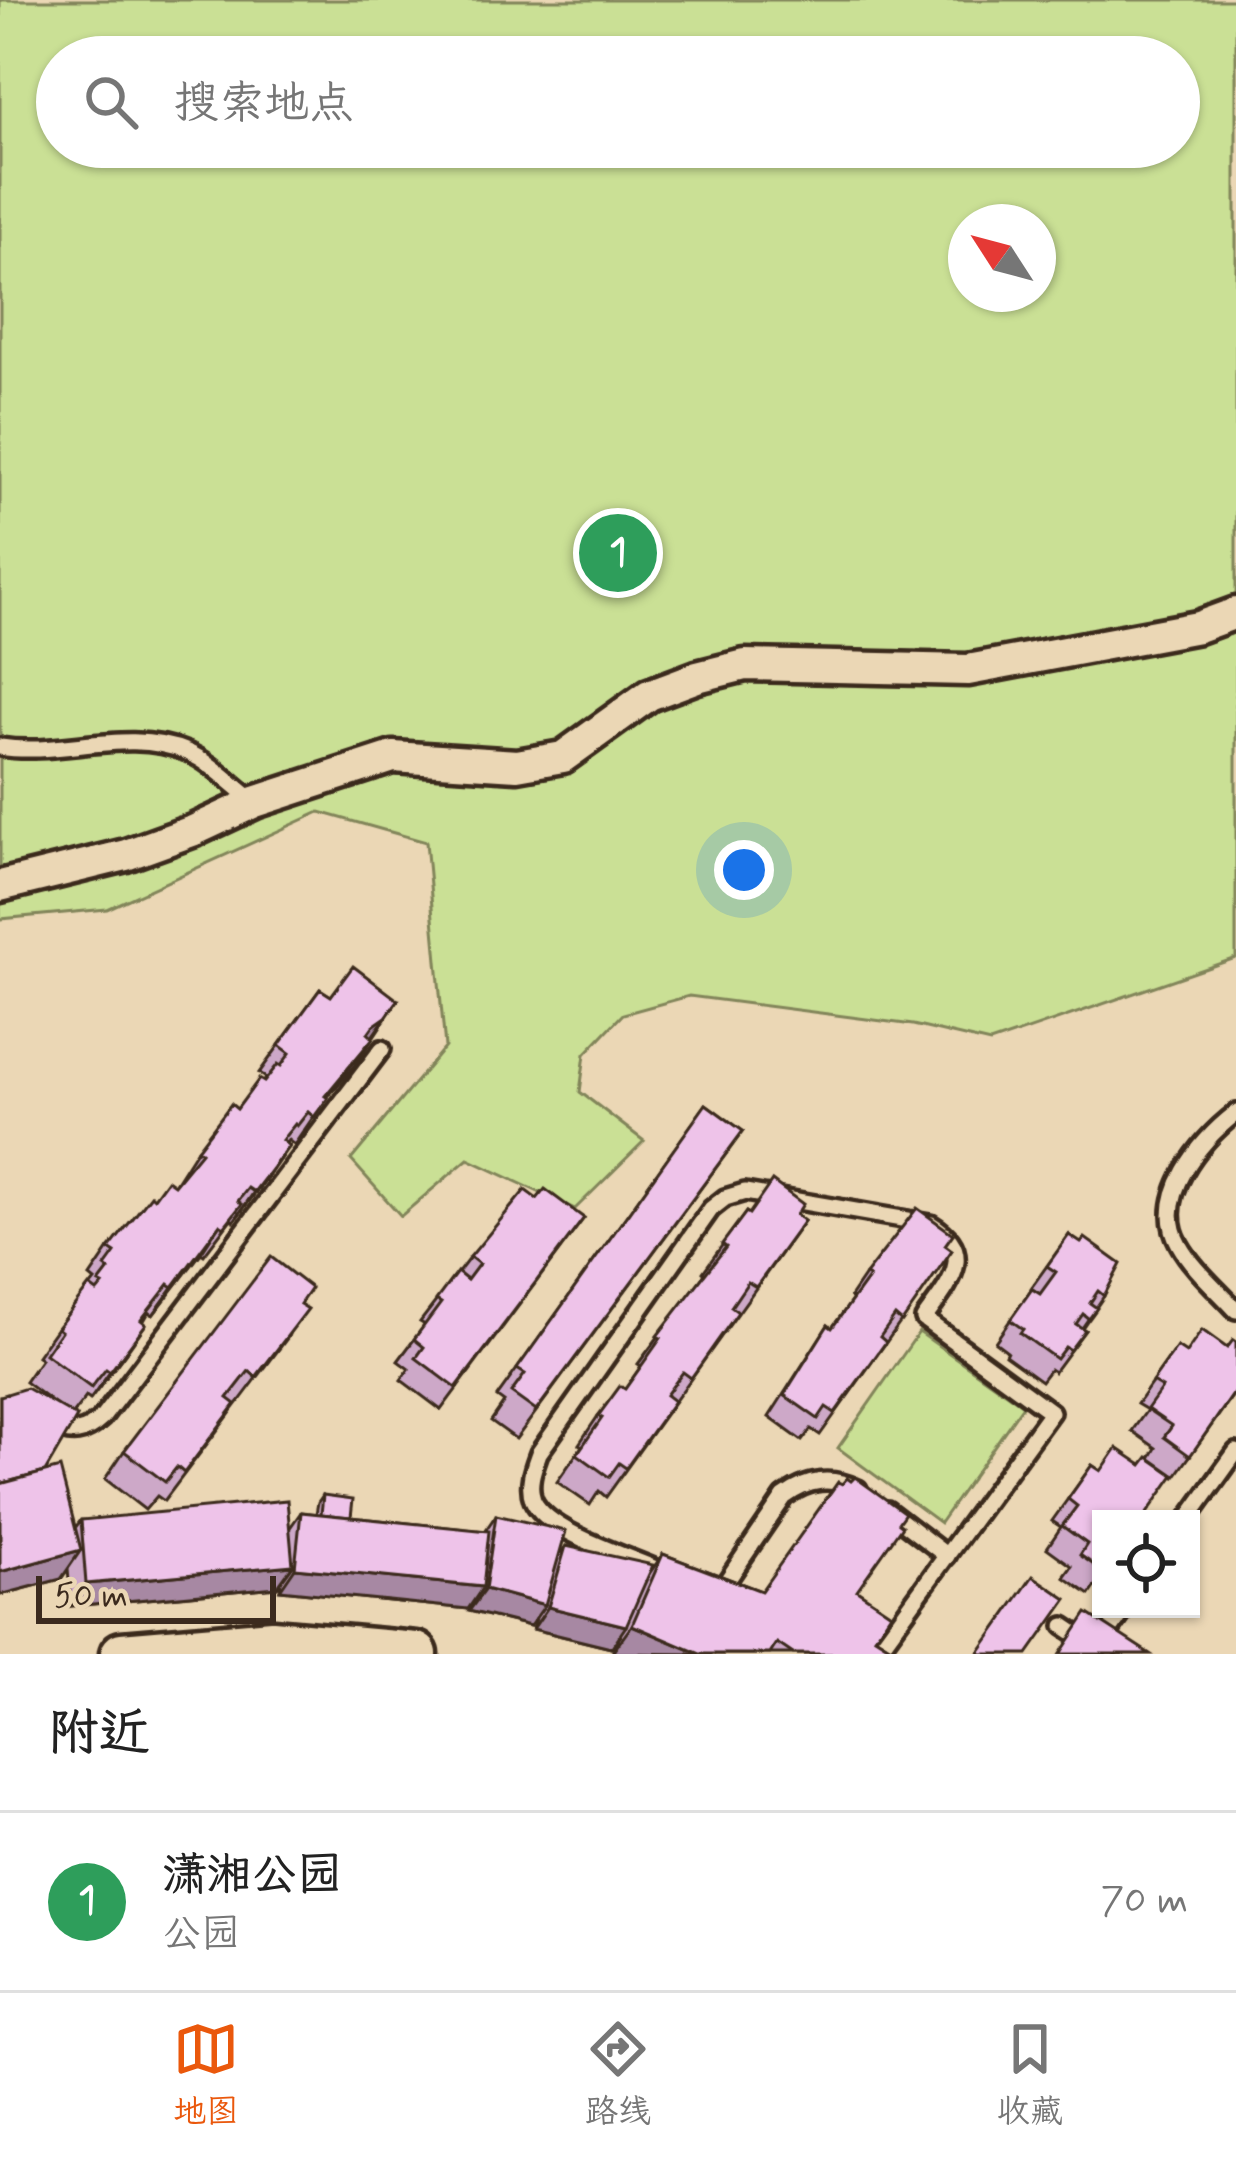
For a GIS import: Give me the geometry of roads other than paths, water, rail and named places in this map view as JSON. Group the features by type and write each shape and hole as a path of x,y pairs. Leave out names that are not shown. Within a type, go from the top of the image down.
{"street":[{"path":"0,886 126,855 255,802 393,758 518,765 562,757 649,694 745,665 968,670 1198,627 1236,613"},
{"path":"122,1654 272,1641 416,1654"}],"lane":[{"path":"0,746 28,752 136,741 171,748 188,752 255,802"},
{"path":"28,1411 76,1434 91,1429 102,1418 382,1049"},
{"path":"1236,1113 1183,1174 1172,1208 1178,1244 1236,1310"},
{"path":"675,1577 549,1519 533,1499 531,1478 539,1453 711,1209 745,1192 931,1224 955,1244 957,1261 953,1277 924,1319 1052,1412 875,1654"},
{"path":"1194,1510 1236,1452"},
{"path":"696,1586 717,1596 784,1497 796,1488 827,1479 855,1486 947,1556"},
{"path":"1064,1626 1101,1651 1120,1618"}],"place":[{"name":"潇湘公园","path":"618,553"}]}
